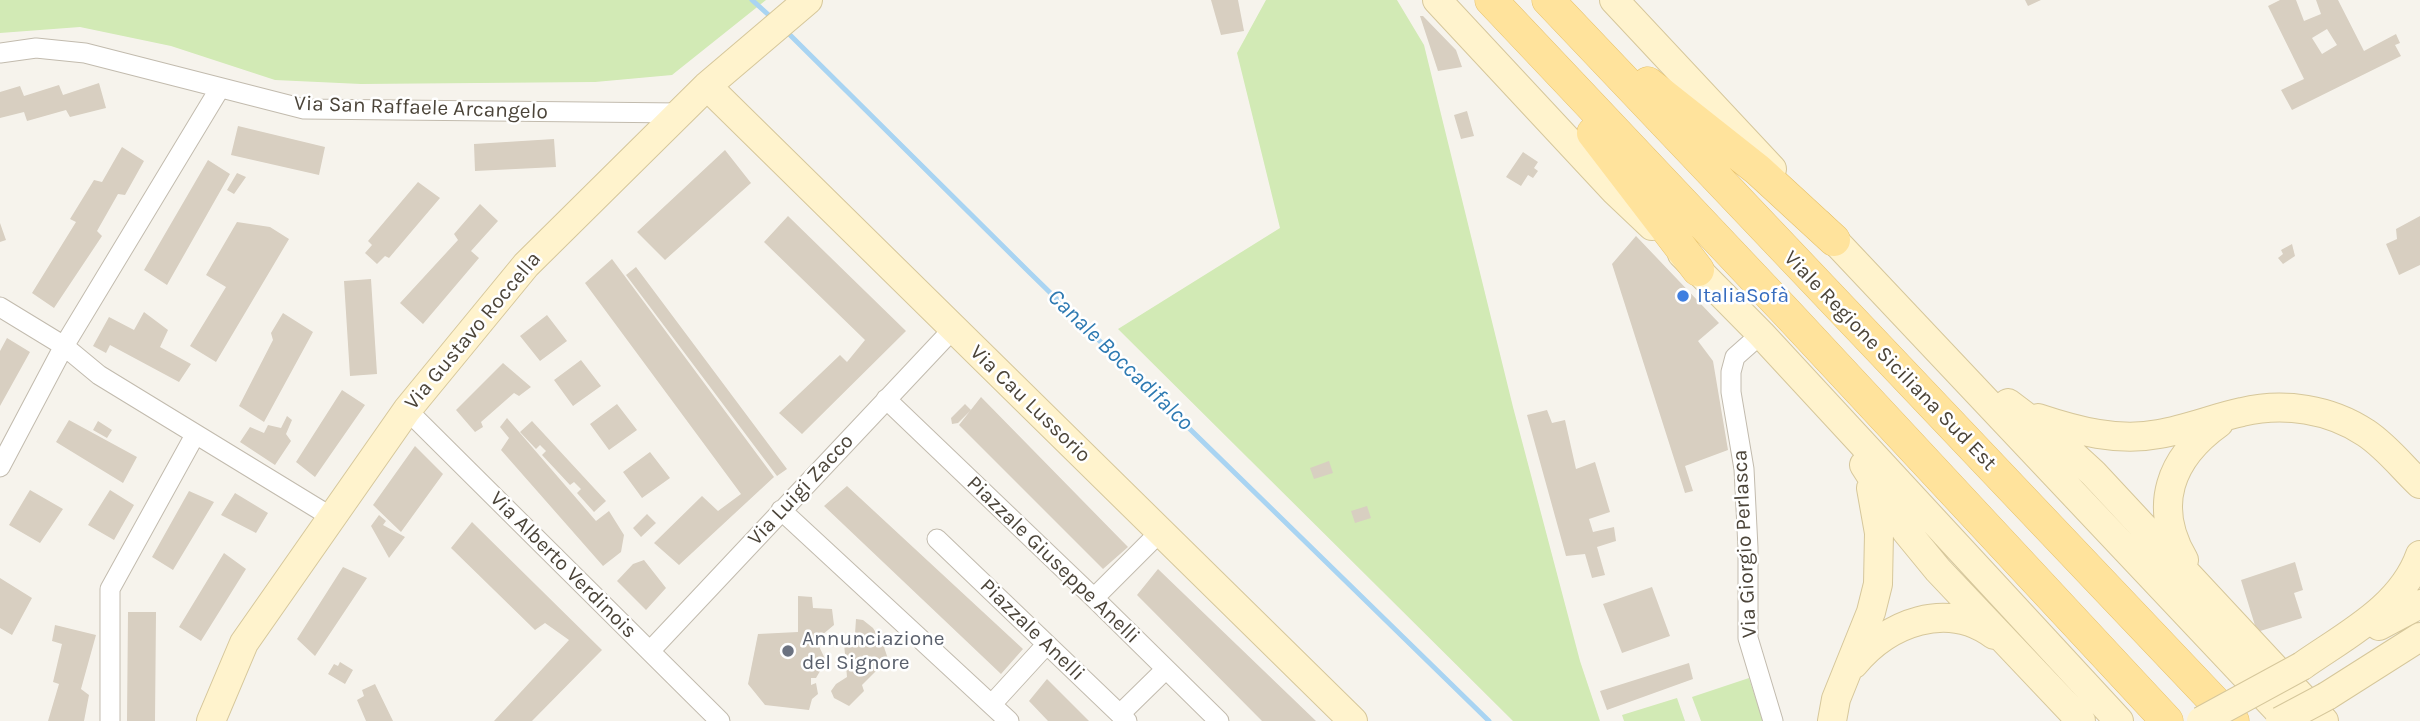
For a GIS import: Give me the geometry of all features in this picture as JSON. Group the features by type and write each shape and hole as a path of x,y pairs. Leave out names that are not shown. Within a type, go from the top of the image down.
{"main road":[{"path":"1490,0 1698,270"},
{"name":"Viale Regione Siciliana Sud Est","path":"1490,0 1778,304 2166,721"},
{"path":"1552,5 1758,170 1834,240"},
{"name":"Viale Regione Siciliana Sud Est","path":"1552,5 2233,721"}],"street":[{"path":"1437,0 1614,190 1760,334 2119,721"},
{"name":"Viale Regione Siciliana Sud Est","path":"1614,0 1740,134 1834,240 2288,721"},
{"name":"Via Gustavo Roccella","path":"211,721 244,643 407,410 526,265 707,86 791,15"},
{"name":"Via San Raffaele Arcangelo","path":"0,53 36,48 85,53 304,109 680,113"},
{"name":"Via Cau Lussorio","path":"707,86 1353,721"},
{"path":"0,467 64,346 220,88"},
{"path":"0,306 64,346 99,375 333,518"},
{"name":"Via Luigi Zacco","path":"650,651 953,329"},
{"name":"Via Giorgio Perlasca","path":"1760,334 1735,357 1731,372 1731,392 1744,469 1748,548 1748,638 1773,721"},
{"path":"1943,353 2057,440 2093,473 2200,586 2325,708"},
{"name":"Piazzale Giuseppe Anelli","path":"886,400 1219,721"},
{"path":"2018,410 2074,429 2125,437 2158,435 2232,414 2270,407 2319,412 2366,433 2387,449 2420,484"},
{"path":"1829,409 1906,531 1938,569 2081,721"},
{"name":"Via Alberto Verdinois","path":"407,410 720,721"},
{"path":"2200,586 2181,554 2169,524 2168,495 2174,473 2188,450 2200,436 2232,414"},
{"path":"110,721 110,589 195,435"},
{"path":"2387,449 2413,489 2420,508"},
{"path":"1832,721 1836,699 1871,612 1878,584 1880,533 1864,465"},
{"path":"781,510 1009,721"},
{"path":"1094,598 1160,532"},
{"name":"Piazzale Anelli","path":"937,539 1123,718"},
{"path":"2302,666 2372,617 2401,592 2414,572 2420,555"},
{"path":"2200,721 2420,602"},
{"path":"1843,681 1872,644 1892,630 1915,621 1939,618 1964,621 1986,629 2013,649"},
{"path":"2325,708 2420,637"},
{"path":"2389,658 2420,643"},
{"path":"992,704 1046,645"},
{"path":"2280,721 2325,708 2420,654"},
{"path":"1123,718 1166,669"}],"green space":[{"path":"0,0 766,0 672,75 595,82 361,84 275,80 171,46 80,27 0,33"},
{"path":"1266,0 1397,0 1424,45 1513,407 1580,661 1600,721 1513,721 1118,329 1280,228 1237,53"},
{"path":"1749,678 1763,721 1701,721 1692,697"},
{"path":"1677,698 1685,721 1624,721 1622,715"}],"building":[{"path":"1211,0 1238,0 1244,31 1221,35"},
{"path":"2025,0 2041,0 2028,6"},
{"path":"2280,0 2296,0 2304,21 2321,14 2316,0 2338,0 2364,51 2396,34 2400,43 2395,45 2401,56 2292,110 2281,90 2304,79 2268,6","holes":["2327,29 2337,45 2322,54 2312,38"]},
{"path":"1420,16 1456,50 1462,67 1438,71"},
{"path":"99,83 106,108 70,117 66,110 27,121 24,112 0,118 0,92 20,86 24,96 59,85 63,95"},
{"path":"1467,111 1474,136 1461,139 1454,115"},
{"path":"238,126 325,147 319,175 231,155"},
{"path":"554,139 556,167 475,171 474,144"},
{"path":"122,147 144,161 125,195 118,194 97,231 102,236 54,308 32,293 76,222 70,219 94,180 102,182"},
{"path":"725,150 751,183 665,260 637,232"},
{"path":"1523,152 1538,162 1534,168 1538,171 1533,178 1528,175 1521,186 1506,177"},
{"path":"208,160 230,174 167,285 144,270"},
{"path":"237,173 246,177 234,194 227,190"},
{"path":"418,182 440,198 389,258 385,256 377,264 365,253 372,245 368,241"},
{"path":"480,204 498,221 471,251 479,258 423,324 400,303 458,240 454,234"},
{"path":"788,216 906,331 802,434 779,413 840,355 847,362 865,340 764,242"},
{"path":"2420,216 2420,265 2399,275 2386,244 2397,239 2396,229"},
{"path":"237,222 270,227 289,239 216,362 190,346 226,287 206,275"},
{"path":"0,223 6,240 0,242"},
{"path":"1636,236 1719,323 1698,341 1713,361 1728,450 1685,466 1693,491 1685,493 1612,264"},
{"path":"2292,244 2295,256 2283,264 2278,258 2283,254 2281,250"},
{"path":"612,259 774,477 679,565 654,543 702,496 718,511 741,494 585,283"},
{"path":"636,267 787,469 777,476 626,275"},
{"path":"371,279 377,374 350,376 344,281"},
{"path":"144,312 168,330 160,347 191,364 179,382 110,345 106,353 93,346 109,317 134,330"},
{"path":"283,313 313,332 264,422 239,406 273,340 271,333"},
{"path":"547,315 567,341 540,361 520,336"},
{"path":"7,338 30,352 0,406 0,351"},
{"path":"581,360 601,386 573,406 554,380"},
{"path":"503,363 531,387 519,396 514,393 481,422 483,427 475,432 456,410"},
{"path":"342,390 365,405 315,477 296,462"},
{"path":"981,397 1128,547 1103,569 959,425"},
{"path":"617,404 637,430 609,450 590,424"},
{"path":"965,404 971,410 958,423 952,424 951,418"},
{"path":"1547,410 1552,423 1565,420 1576,469 1595,462 1610,512 1589,519 1593,532 1614,527 1616,541 1597,547 1605,575 1592,578 1585,554 1566,556 1527,415"},
{"path":"287,416 292,420 286,434 291,441 275,465 240,442 250,427 264,433 268,425 281,428"},
{"path":"507,418 596,521 609,511 624,535 621,552 603,566 501,450 509,438 500,427"},
{"path":"69,420 137,457 123,483 56,442"},
{"path":"98,421 112,430 107,438 93,430"},
{"path":"532,421 606,501 594,512 577,493 581,489 574,482 570,485 542,455 546,451 540,445 536,449 520,432"},
{"path":"415,446 443,474 401,532 373,505"},
{"path":"650,452 670,478 642,498 623,472"},
{"path":"1329,461 1333,473 1314,479 1310,468"},
{"path":"847,486 1023,649 1001,674 824,506"},
{"path":"30,490 63,509 40,543 9,525"},
{"path":"110,490 134,505 114,540 88,525"},
{"path":"189,491 214,502 173,570 152,557"},
{"path":"235,493 268,513 256,533 221,515"},
{"path":"1367,506 1371,518 1355,523 1351,511"},
{"path":"647,514 656,523 641,537 633,528"},
{"path":"379,515 386,521 383,525 405,537 389,558 371,526"},
{"path":"472,522 602,650 532,721 494,721 569,640 545,623 535,630 451,548"},
{"path":"224,553 246,569 201,641 179,627"},
{"path":"644,560 666,588 646,610 617,581 633,564"},
{"path":"2295,562 2303,590 2294,593 2302,618 2257,632 2241,580"},
{"path":"343,567 367,578 315,656 297,639"},
{"path":"1158,569 1316,721 1262,721 1137,595"},
{"path":"0,578 32,598 12,635 0,628"},
{"path":"1652,587 1670,636 1622,653 1603,604"},
{"name":"Annunciazione del Signore","path":"798,596 812,597 813,608 832,609 834,625 816,640 826,661 816,678 811,678 811,685 816,683 818,694 812,699 809,710 765,705 748,684 758,634 798,632"},
{"path":"128,612 156,612 155,721 127,721"},
{"path":"856,619 863,620 873,628 888,659 862,685 864,691 849,706 834,698 831,691 847,677 844,643 848,635 855,634"},
{"path":"55,625 96,635 81,689 89,695 84,721 48,721 59,684 53,682 62,644 52,641"},
{"path":"340,662 353,670 345,684 328,674 334,664 338,666"},
{"path":"1689,663 1693,679 1607,710 1600,691"},
{"path":"1047,679 1089,721 1048,721 1029,701"},
{"path":"375,684 393,721 366,721 357,700 364,696 362,690"}],"waterway":[{"name":"Canale Boccadifalco","path":"752,0 772,18"},
{"name":"Canale Boccadifalco","path":"784,29 1489,721"}],"place":[{"name":"ItaliaSofà","path":"1683,296"},
{"name":"Annunciazione del Signore","path":"788,651"}]}
